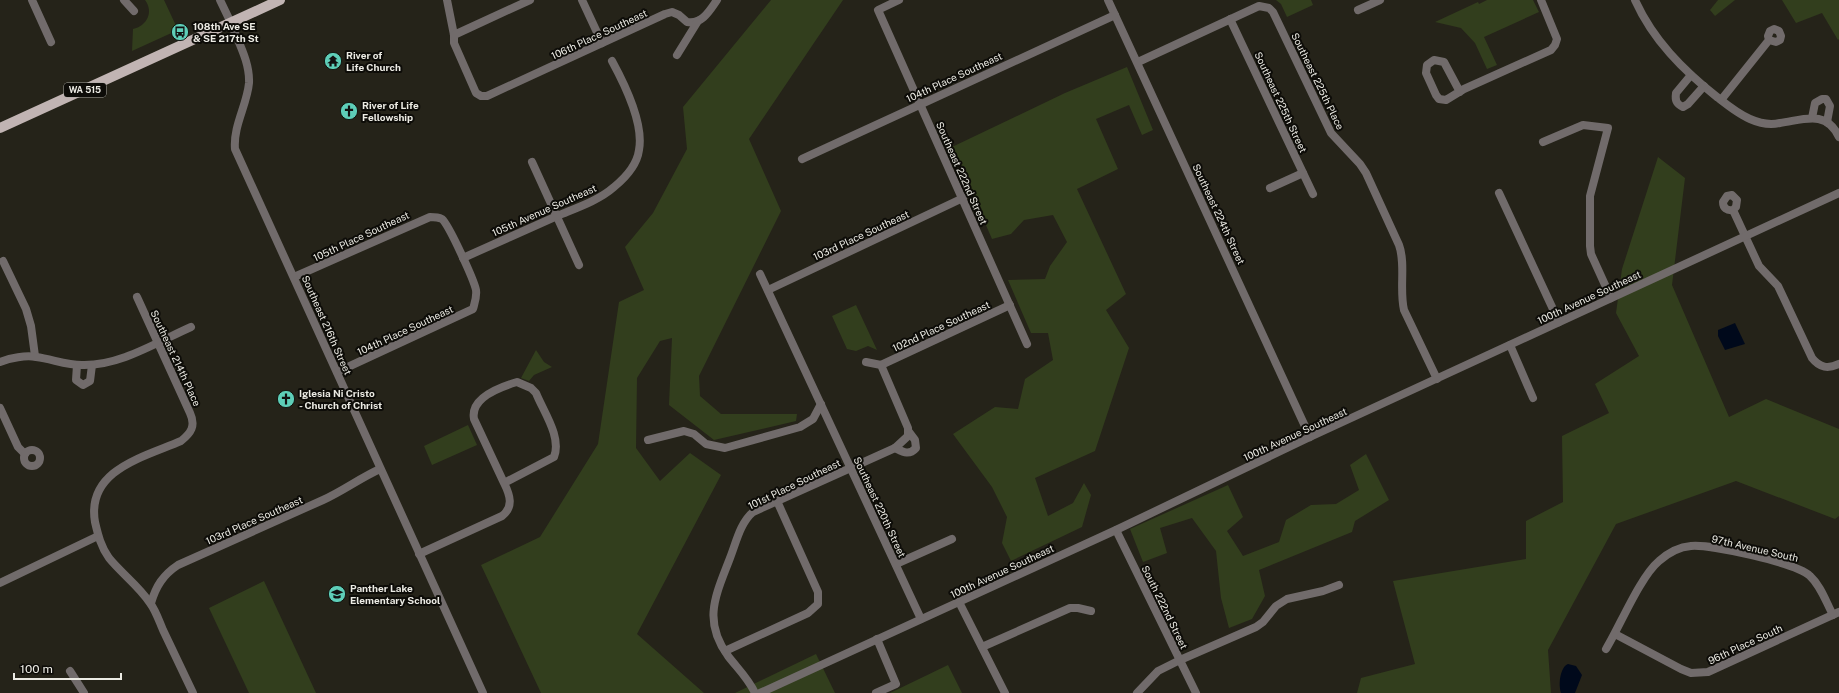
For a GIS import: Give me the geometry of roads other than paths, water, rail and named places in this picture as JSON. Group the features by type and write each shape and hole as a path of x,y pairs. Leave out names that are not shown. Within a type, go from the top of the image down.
{"main road":[{"name":"WA 515","path":"0,128 280,0"}],"street":[{"path":"32,0 51,42"},
{"path":"124,0 134,11"},
{"name":"Southeast 216th Street","path":"220,0 231,23 245,59 248,72 249,84 236,132 235,149 483,693"},
{"path":"447,0 454,34 530,0"},
{"path":"582,0 602,43"},
{"path":"677,55 698,21 703,18 717,0"},
{"name":"Southeast 222nd Street","path":"899,0 878,10 1027,344"},
{"name":"Southeast 224th Street","path":"1108,0 1138,62 1310,438"},
{"path":"1358,10 1380,0"},
{"path":"1460,92 1444,62 1434,60 1427,65 1426,73 1439,99 1446,100 1460,92 1551,50 1557,39 1541,0"},
{"path":"1635,0 1651,31 1691,75 1721,100 1751,119 1766,123 1779,124 1812,118 1827,122 1839,137"},
{"name":"Southeast 225th Place","path":"1230,19 1258,6 1269,8 1276,15 1331,133 1357,160 1366,173 1396,238 1402,256 1401,293 1404,310 1437,379"},
{"name":"106th Place Southeast","path":"454,34 454,44 476,93 481,96 494,94 672,12 679,15 687,22 698,21"},
{"name":"104th Place Southeast","path":"802,159 1115,15"},
{"path":"1138,62 1230,19"},
{"name":"Southeast 225th Street","path":"1230,19 1314,194"},
{"path":"1721,100 1769,40"},
{"name":"105th Avenue Southeast","path":"462,258 556,217 604,194 628,173 639,151 640,137 634,114 620,76 612,61"},
{"path":"1691,75 1676,93 1676,101 1679,105 1683,106 1688,104 1704,86"},
{"path":"1812,118 1815,103 1822,98 1826,99 1830,106 1827,122"},
{"path":"1542,142 1583,125 1608,128 1590,196 1590,246 1591,254 1611,298"},
{"path":"532,162 579,265"},
{"path":"1270,188 1303,173"},
{"path":"1499,193 1559,322"},
{"name":"100th Avenue Southeast","path":"760,693 1116,530 1310,438 1839,193"},
{"name":"103rd Place Southeast","path":"768,290 963,198"},
{"path":"1733,210 1762,270 1778,286 1812,358 1821,366 1832,367 1839,364"},
{"name":"105th Place Southeast","path":"294,277 422,219 437,217 447,224 462,258"},
{"name":"104th Place Southeast","path":"337,372 473,309 476,301 475,286 462,258"},
{"path":"3,261 26,309 31,326 35,356"},
{"name":"Southeast 220th Street","path":"760,274 822,404 921,619"},
{"name":"Southeast 214th Place","path":"98,536 94,516 95,504 98,490 104,480 125,465 181,441 193,428 194,421 137,297"},
{"name":"102nd Place Southeast","path":"881,365 1010,305"},
{"path":"0,362 35,356 60,363 77,365 119,360 191,326"},
{"path":"1510,345 1533,398"},
{"path":"866,362 881,365 907,436 915,440 916,448 910,453 905,454 895,448"},
{"path":"77,365 76,380 83,385 90,381 92,364"},
{"path":"419,554 502,516 507,512 510,499 474,419 474,409 481,399 517,382 527,385 533,389 554,436 556,453 551,459 504,483"},
{"path":"648,440 684,431 694,434 706,444 725,448 800,427 813,419 822,404"},
{"path":"0,408 18,447 26,454"},
{"name":"101st Place Southeast","path":"725,651 715,630 713,606 746,520 753,512 895,448 907,436"},
{"name":"103rd Place Southeast","path":"151,603 162,578 178,565 340,492 357,480 380,469"},
{"path":"755,693 748,680 725,651 808,613 814,609 819,598 818,592 777,501"},
{"name":"South 222nd Street","path":"1116,530 1196,693"},
{"path":"0,583 98,536 108,557 151,603 193,693"},
{"path":"896,564 952,539"},
{"name":"97th Avenue South","path":"1606,649 1650,569 1667,554 1689,546 1719,548 1802,570 1817,584 1836,613"},
{"path":"1137,693 1154,674 1180,660 1256,627 1263,622 1276,606 1287,599 1323,591 1339,585"},
{"path":"959,602 1005,693"},
{"path":"982,647 1070,608 1091,611"},
{"name":"96th Place South","path":"1615,634 1681,669 1700,674 1708,672 1836,613"},
{"path":"876,693 896,684 877,639"},
{"path":"70,671 84,693"}],"water":[{"path":"1735,323 1745,344 1725,350 1718,336 1718,330"},
{"path":"1568,664 1576,666 1582,675 1575,693 1561,693 1561,672"}],"place":[{"name":"108th Ave SE & SE 217th St","path":"180,32"},
{"name":"River of Life Church","path":"333,61"},
{"name":"River of Life Fellowship","path":"349,111"},
{"name":"Iglesia Ni Cristo - Church of Christ","path":"286,399"},
{"name":"Panther Lake Elementary School","path":"337,594"}]}
